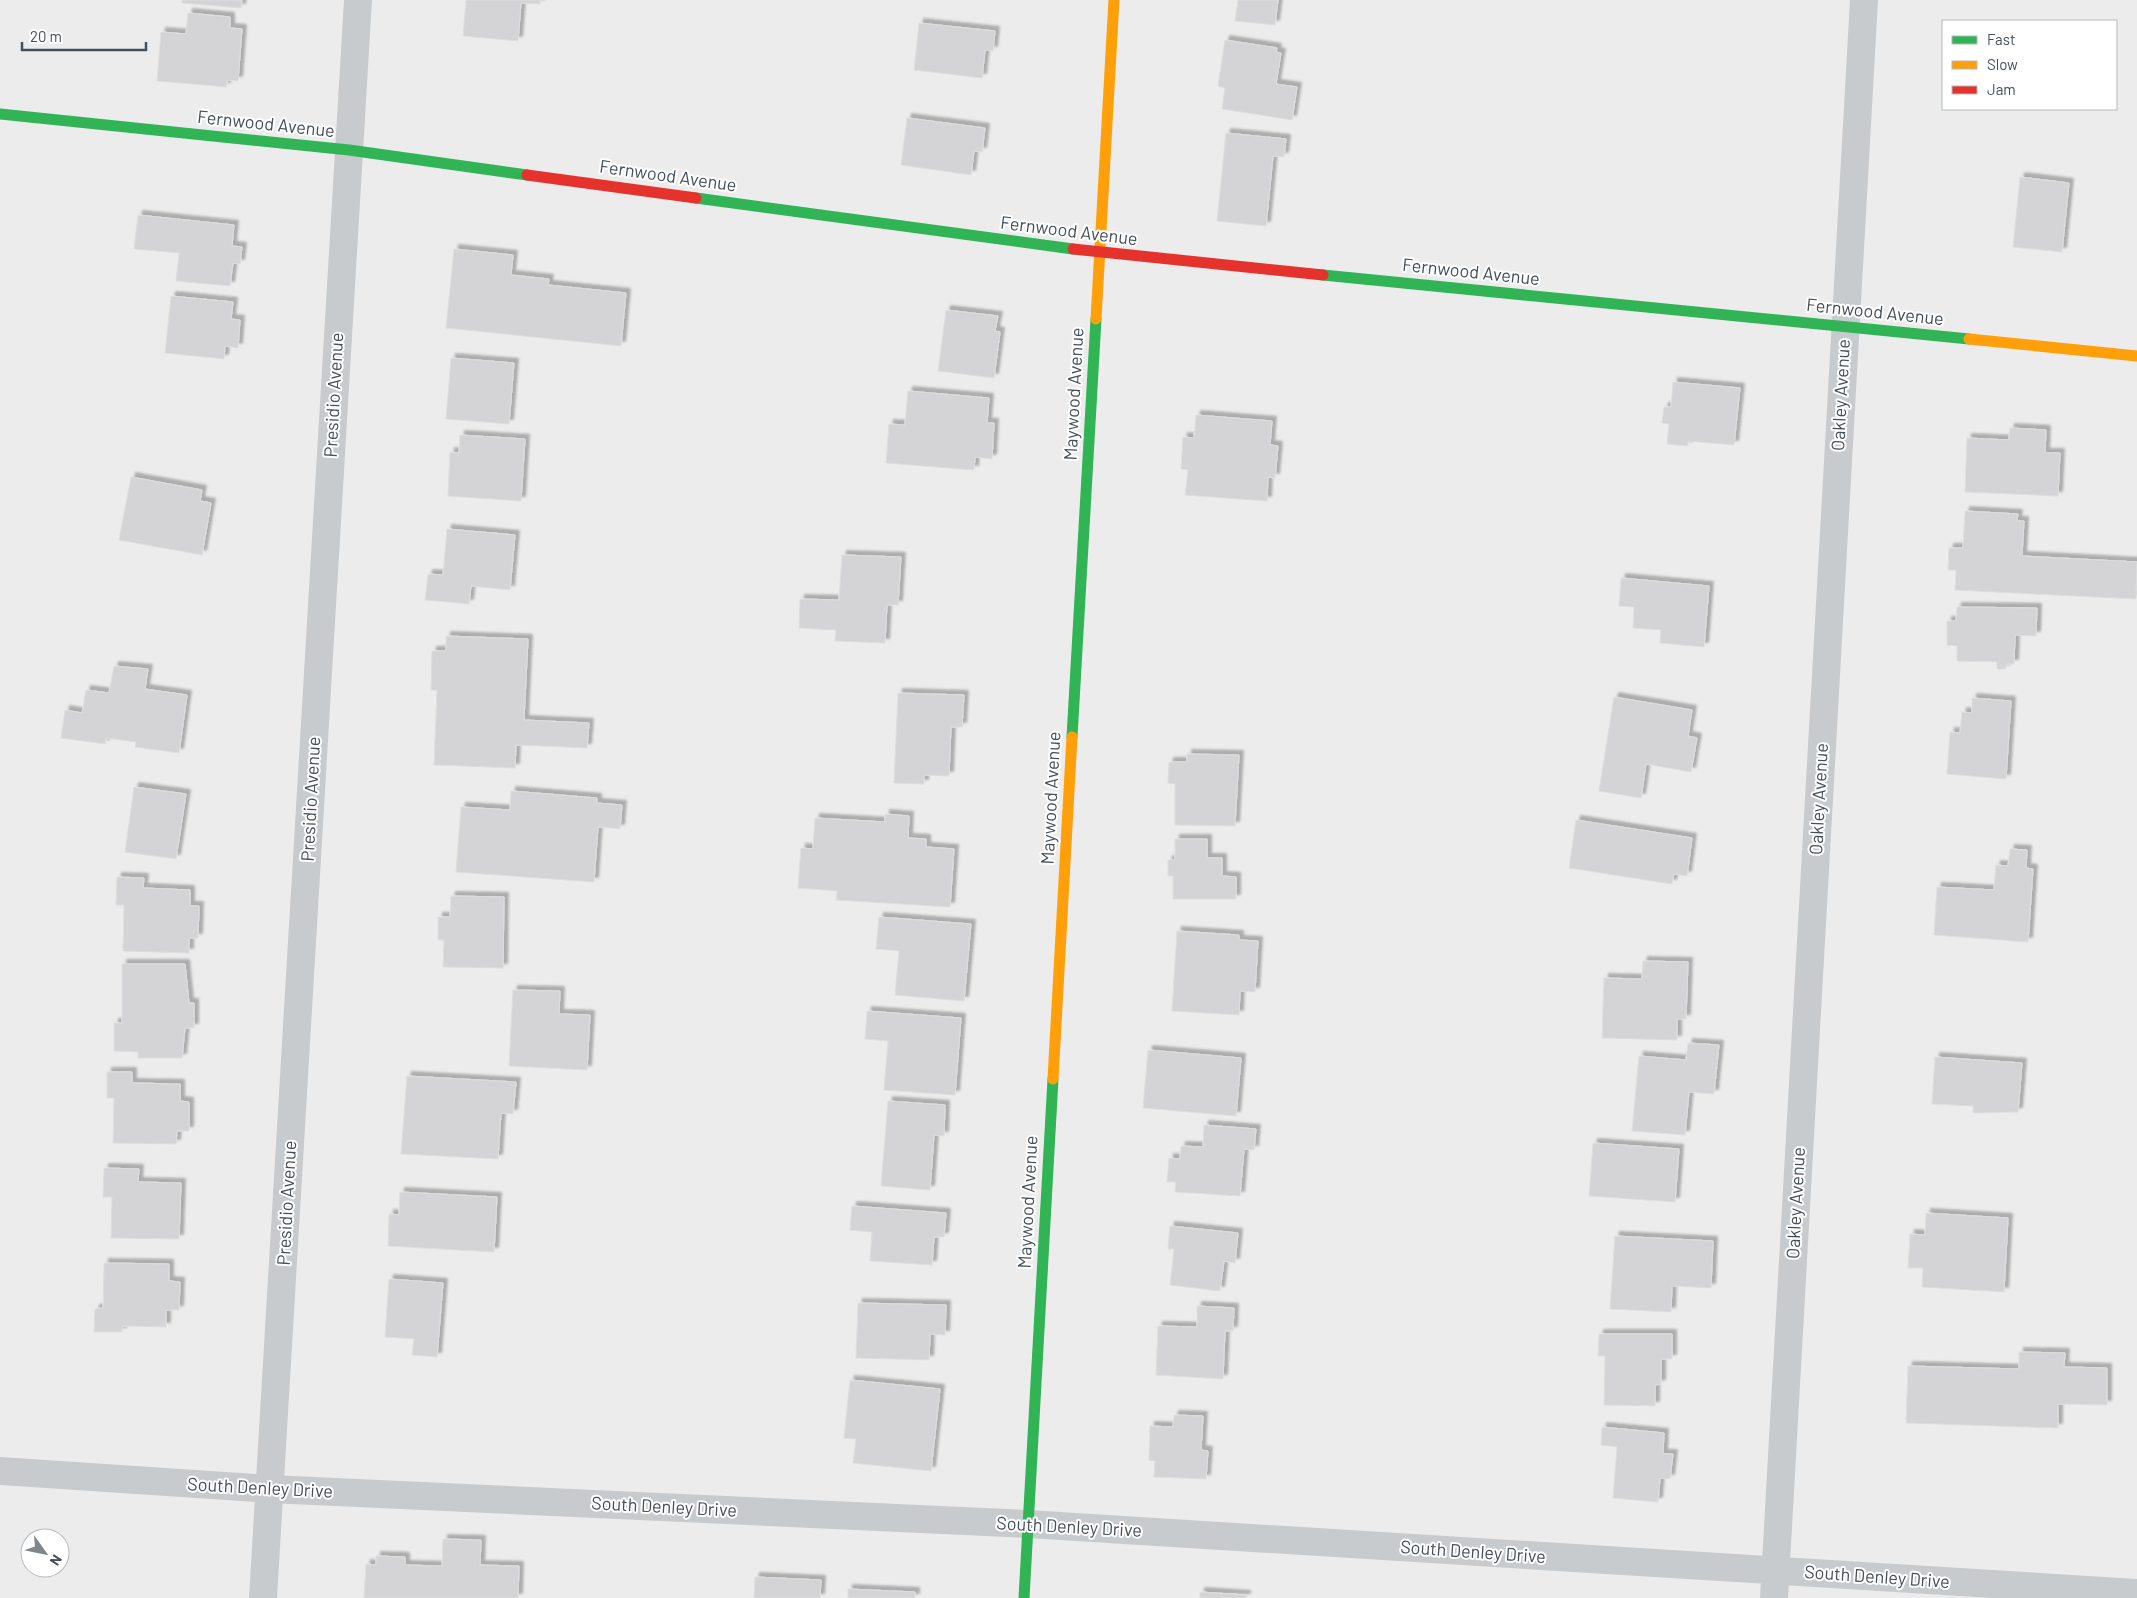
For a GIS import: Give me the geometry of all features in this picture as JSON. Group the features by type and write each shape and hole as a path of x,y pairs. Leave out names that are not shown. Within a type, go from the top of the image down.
{"street":[{"name":"Presidio Avenue","path":"263,1598 358,0"},
{"name":"Maywood Avenue","path":"1024,1598 1114,0"},
{"name":"Oakley Avenue","path":"1774,1598 1864,0"},
{"name":"Fernwood Avenue","path":"0,114 349,150 1099,253 2137,356"},
{"name":"South Denley Drive","path":"0,1471 270,1489 1028,1524 2137,1593"}],"building":[{"path":"182,0 242,0 241,8 182,3"},
{"path":"466,0 540,0 540,4 521,3 518,41 463,36"},
{"path":"1238,0 1278,0 1275,25 1235,21"},
{"path":"188,13 230,17 230,28 242,29 238,81 227,80 226,87 157,81 161,32 186,34"},
{"path":"919,23 995,31 993,51 985,50 982,78 914,70"},
{"path":"1225,40 1277,48 1276,52 1281,53 1276,84 1297,87 1292,120 1222,109 1225,88 1218,86"},
{"path":"907,118 985,128 982,152 974,151 971,175 901,165"},
{"path":"1226,133 1286,139 1284,157 1273,156 1266,226 1217,221"},
{"path":"2020,177 2069,183 2062,252 2013,247"},
{"path":"138,215 234,225 232,246 242,247 240,264 233,263 230,286 176,281 179,253 134,249"},
{"path":"454,249 513,255 511,275 549,279 548,285 626,293 621,346 446,328"},
{"path":"171,296 233,302 231,319 240,320 238,348 225,346 224,359 165,353"},
{"path":"946,310 998,316 995,331 1000,332 994,378 938,371"},
{"path":"451,358 514,363 509,424 446,419"},
{"path":"1673,382 1740,388 1734,445 1688,441 1688,446 1667,444 1669,424 1662,423 1664,407 1671,407"},
{"path":"908,391 989,398 987,423 994,423 992,459 975,457 974,470 886,463 889,424 905,425"},
{"path":"1196,415 1272,421 1270,445 1278,446 1275,478 1268,477 1267,501 1185,495 1188,470 1181,469 1183,437 1194,438"},
{"path":"2010,428 2046,430 2045,453 2060,453 2058,496 1965,492 1967,438 2009,440"},
{"path":"460,435 525,439 521,501 448,496 450,452 459,453"},
{"path":"131,477 202,490 200,501 211,503 202,555 119,540"},
{"path":"1965,511 2018,514 2017,521 2024,521 2022,556 2137,562 2136,599 1955,590 1956,570 1948,570 1949,548 1963,548"},
{"path":"447,529 515,535 510,590 471,586 469,604 425,600 428,574 443,575"},
{"path":"842,555 901,557 898,605 887,605 885,643 835,641 836,630 799,628 800,599 839,600"},
{"path":"1621,578 1709,586 1704,647 1660,643 1661,630 1633,628 1634,607 1619,606"},
{"path":"1957,607 2037,608 2036,636 2015,635 2014,664 2006,664 2006,669 1997,669 1997,662 1957,661 1957,646 1947,645 1947,621 1956,621"},
{"path":"446,636 528,639 524,720 589,723 587,748 516,745 515,768 434,765 437,690 431,690 432,651 446,651"},
{"path":"114,666 148,669 145,689 187,695 179,753 135,747 136,742 106,738 105,744 61,738 65,710 82,713 86,690 109,693"},
{"path":"898,693 964,695 962,727 951,727 949,776 924,775 924,784 894,783"},
{"path":"1614,697 1692,710 1688,736 1697,738 1691,772 1646,764 1641,798 1599,791"},
{"path":"1972,698 2011,701 2006,779 1947,774 1950,732 1960,733 1962,712 1972,713"},
{"path":"1187,754 1239,755 1235,826 1175,825 1175,784 1168,783 1169,762 1187,762"},
{"path":"134,787 186,794 176,859 125,852"},
{"path":"511,791 597,798 597,803 622,805 620,829 598,827 594,882 456,872 461,807 510,810"},
{"path":"885,814 909,816 908,838 926,839 926,847 954,849 950,907 836,900 837,891 798,888 801,848 813,849 815,818 885,822"},
{"path":"1576,820 1692,838 1687,876 1674,874 1672,884 1569,868"},
{"path":"1175,839 1207,839 1207,858 1222,858 1222,876 1236,877 1236,899 1173,899 1173,876 1168,876 1168,860 1175,860"},
{"path":"2010,849 2027,850 2026,868 2033,869 2028,942 1934,935 1937,887 1994,890 1996,865 2008,866"},
{"path":"117,877 144,878 143,888 190,890 190,906 199,906 198,938 189,938 189,953 123,951 124,905 116,905"},
{"path":"451,896 504,897 503,968 443,967 444,940 438,940 438,917 450,917"},
{"path":"879,917 971,924 964,1001 895,995 899,951 876,949"},
{"path":"1177,931 1239,935 1239,940 1258,941 1255,992 1240,991 1239,1015 1172,1011"},
{"path":"1643,961 1688,962 1686,1019 1677,1019 1677,1040 1602,1038 1604,978 1642,979"},
{"path":"122,964 185,964 189,1003 194,1003 194,1028 185,1028 182,1058 138,1058 138,1052 114,1051 114,1023 122,1023"},
{"path":"513,990 560,991 559,1014 590,1015 587,1070 509,1066"},
{"path":"867,1011 961,1018 955,1095 884,1090 888,1041 865,1039"},
{"path":"1688,1043 1719,1045 1714,1094 1689,1092 1685,1135 1632,1131 1639,1056 1686,1060"},
{"path":"1148,1050 1241,1058 1236,1116 1143,1108"},
{"path":"1935,1057 2022,1063 2018,1112 1973,1113 1973,1106 1932,1104"},
{"path":"107,1072 132,1072 132,1083 180,1084 180,1101 189,1102 189,1131 177,1131 176,1144 113,1143 114,1098 107,1098"},
{"path":"407,1076 516,1082 513,1114 501,1113 498,1159 401,1154"},
{"path":"888,1101 945,1105 944,1136 934,1135 930,1190 881,1186"},
{"path":"1204,1125 1256,1129 1254,1150 1244,1149 1240,1196 1175,1192 1176,1182 1167,1182 1169,1158 1180,1159 1181,1146 1203,1147"},
{"path":"1593,1143 1679,1149 1675,1202 1589,1196"},
{"path":"104,1168 139,1169 138,1182 181,1183 179,1239 111,1238 112,1197 103,1197"},
{"path":"400,1192 497,1197 494,1252 388,1246 389,1214 399,1215"},
{"path":"852,1206 946,1213 944,1237 934,1237 932,1265 870,1261 872,1232 850,1230"},
{"path":"1926,1213 2008,1218 2004,1292 1922,1287 1923,1268 1908,1268 1910,1234 1925,1235"},
{"path":"1170,1226 1238,1233 1235,1263 1224,1261 1220,1291 1170,1285 1174,1249 1168,1249"},
{"path":"1615,1236 1713,1241 1711,1288 1672,1286 1671,1312 1610,1309"},
{"path":"104,1263 169,1264 169,1281 180,1282 179,1310 166,1310 166,1327 122,1326 122,1332 94,1332 95,1309 103,1308"},
{"path":"389,1279 443,1283 437,1357 412,1355 414,1339 385,1337"},
{"path":"858,1303 946,1305 945,1335 930,1334 929,1360 856,1358"},
{"path":"1197,1306 1234,1308 1233,1331 1225,1331 1223,1379 1156,1375 1158,1326 1197,1327"},
{"path":"1599,1334 1672,1334 1672,1359 1661,1359 1661,1384 1655,1385 1655,1406 1604,1405 1605,1356 1598,1356"},
{"path":"2019,1352 2065,1353 2064,1367 2107,1368 2107,1405 2058,1404 2058,1428 1906,1423 1908,1366 2019,1369"},
{"path":"850,1380 940,1389 931,1471 853,1463 856,1439 844,1438"},
{"path":"1174,1415 1203,1416 1201,1450 1208,1451 1206,1479 1154,1477 1155,1461 1149,1460 1150,1426 1173,1427"},
{"path":"1602,1427 1664,1433 1663,1454 1673,1454 1670,1479 1660,1478 1658,1502 1613,1498 1617,1447 1601,1445"},
{"path":"443,1539 481,1540 480,1565 519,1566 518,1598 364,1598 366,1564 376,1565 376,1556 405,1557 405,1565 442,1566"},
{"path":"755,1577 821,1580 820,1598 754,1598"},
{"path":"848,1589 915,1592 915,1598 848,1598"},
{"path":"1200,1592 1246,1595 1246,1598 1200,1598"}],"traffic: fast":[{"path":"0,114 349,150 527,175"},
{"path":"696,198 1073,249"},
{"path":"1323,275 1969,339"},
{"path":"1072,737 1096,319"},
{"path":"1024,1598 1053,1079"}],"traffic: slow":[{"path":"1096,319 1114,0"},
{"path":"1969,339 2137,356"},
{"path":"1053,1079 1072,737"}],"traffic: jam":[{"path":"527,175 696,198"},
{"path":"1073,249 1323,275"}]}
